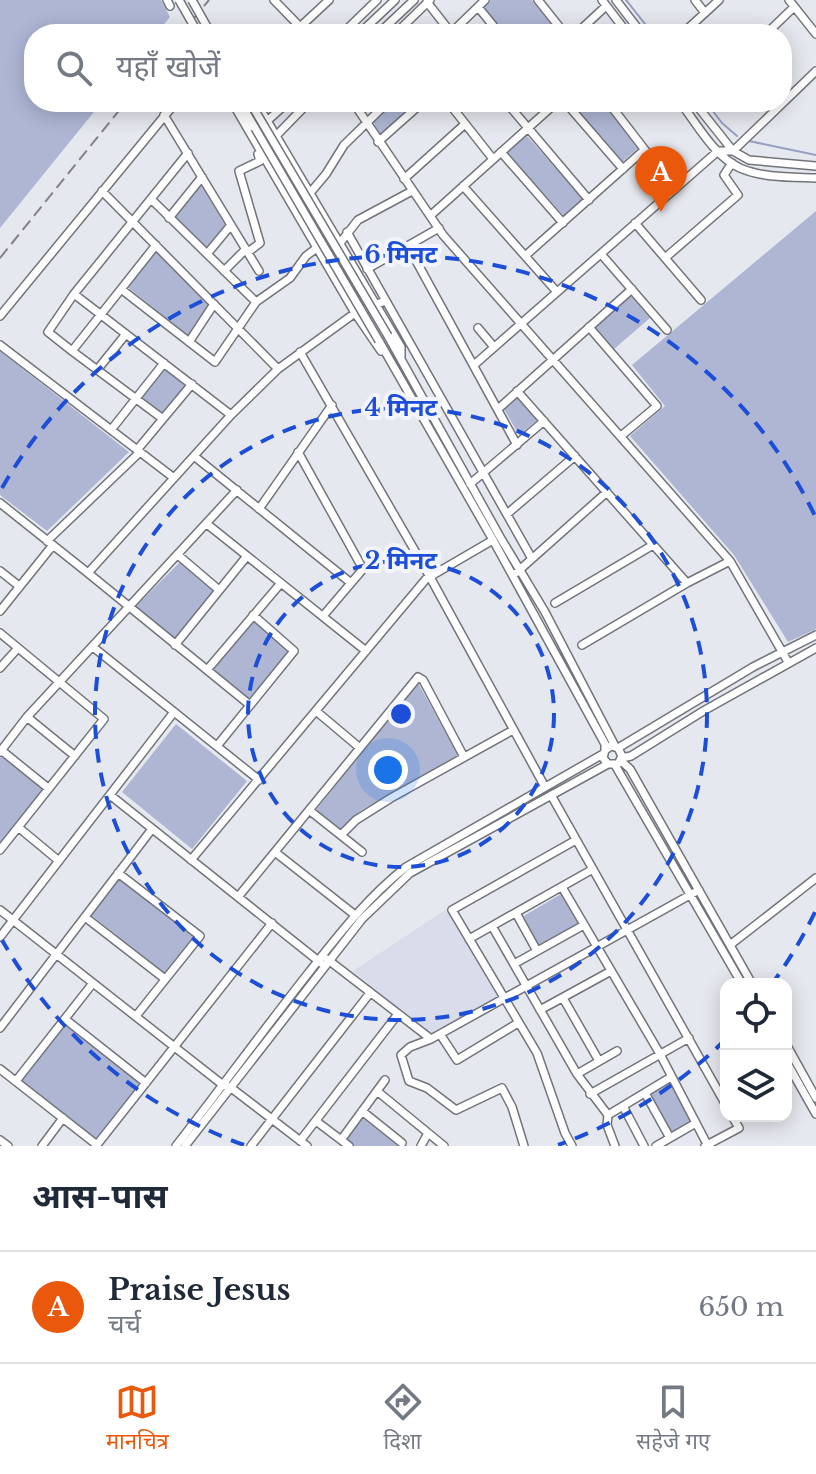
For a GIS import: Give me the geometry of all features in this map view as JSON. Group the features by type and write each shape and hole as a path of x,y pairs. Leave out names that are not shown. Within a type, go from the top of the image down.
{"street":[{"path":"179,0 192,24"},
{"path":"192,0 207,24"},
{"path":"274,0 297,24"},
{"path":"362,24 376,8 395,0"},
{"path":"389,24 414,0"},
{"path":"461,24 485,0"},
{"path":"538,0 557,24"},
{"path":"616,0 634,24"},
{"path":"695,0 705,13"},
{"path":"693,24 719,0"},
{"path":"303,24 325,1"},
{"path":"404,24 428,1 445,24"},
{"path":"585,24 604,3 620,24"},
{"path":"774,24 791,4 816,34"},
{"path":"478,7 492,24"},
{"path":"792,94 816,71"},
{"path":"0,316 167,112"},
{"path":"224,271 247,250 260,243 239,171 260,159 235,112"},
{"path":"237,112 355,313 375,345 388,359"},
{"path":"246,112 388,359 516,572 605,744 604,752"},
{"path":"256,112 401,359 493,540 545,612 616,747 616,762"},
{"path":"262,112 401,347 401,359"},
{"path":"251,133 277,112"},
{"path":"260,150 299,112"},
{"path":"359,112 439,228 730,561 788,662"},
{"path":"310,193 344,145 376,112"},
{"path":"378,142 412,112"},
{"path":"456,112 493,159"},
{"path":"514,112 589,200"},
{"path":"430,216 546,112"},
{"path":"574,112 623,169"},
{"path":"616,112 675,189"},
{"path":"688,112 718,151 732,163 760,174 816,178"},
{"path":"702,112 733,151 749,160 816,166"},
{"path":"474,365 718,151 733,151 773,112"},
{"path":"164,115 259,271"},
{"path":"404,179 465,124"},
{"path":"525,256 644,150"},
{"path":"501,152 563,223"},
{"path":"163,419 48,332 74,294 188,153"},
{"path":"665,258 738,195 724,175 732,163"},
{"path":"169,218 202,177"},
{"path":"463,186 557,292"},
{"path":"102,191 278,369"},
{"path":"340,243 358,220 412,191"},
{"path":"151,199 256,302"},
{"path":"635,223 701,300"},
{"path":"207,254 231,225"},
{"path":"367,269 439,228"},
{"path":"347,232 531,557"},
{"path":"72,351 156,245"},
{"path":"408,246 517,445"},
{"path":"121,289 215,362 256,302 290,278 306,256 318,247"},
{"path":"601,254 667,330"},
{"path":"498,409 632,289"},
{"path":"74,294 231,415"},
{"path":"88,573 231,415 278,369 355,313 385,301"},
{"path":"189,342 214,304"},
{"path":"589,327 657,406 621,436"},
{"path":"478,328 494,347"},
{"path":"97,370 126,334"},
{"path":"0,345 174,478"},
{"path":"300,352 430,577 545,787"},
{"path":"111,430 164,363"},
{"path":"0,611 50,543 138,451 192,384"},
{"path":"517,391 687,583"},
{"path":"259,509 332,405"},
{"path":"467,486 544,421"},
{"path":"298,452 363,569 323,616"},
{"path":"194,456 351,583"},
{"path":"507,514 575,456"},
{"path":"48,788 1,751 27,717 237,490"},
{"path":"516,572 607,492"},
{"path":"0,503 250,705"},
{"path":"207,524 366,651"},
{"path":"191,860 430,577 493,540"},
{"path":"555,603 653,545"},
{"path":"178,555 219,590"},
{"path":"175,645 247,556"},
{"path":"582,645 730,561"},
{"path":"0,571 19,586"},
{"path":"207,670 281,583"},
{"path":"217,746 294,651 253,615"},
{"path":"0,633 104,719 0,850"},
{"path":"176,1146 324,961 406,867 604,752 816,635"},
{"path":"93,647 259,780"},
{"path":"0,668 18,648"},
{"path":"324,961 355,915 410,873 551,795 631,756 705,710 816,648"},
{"path":"238,897 418,677 423,680 464,757"},
{"path":"316,711 360,748"},
{"path":"0,937 174,712"},
{"path":"27,717 75,756"},
{"path":"341,835 356,820 513,730"},
{"path":"604,752 616,762 749,978"},
{"path":"110,795 272,923 431,1039"},
{"path":"551,795 720,1094"},
{"path":"309,810 362,852"},
{"path":"18,827 59,861"},
{"path":"0,1028 152,829"},
{"path":"572,1146 537,1053 452,910 576,840"},
{"path":"275,852 355,915"},
{"path":"469,939 593,869"},
{"path":"118,873 200,936 136,1016"},
{"path":"730,945 816,878"},
{"path":"562,887 660,1054 707,1146 739,1128 736,1122"},
{"path":"524,1146 512,1107 502,1088 456,1110 427,1088 409,1081 401,1055 410,1047 504,1000 695,893"},
{"path":"695,893 739,978"},
{"path":"0,910 304,1144 316,1121 398,1014"},
{"path":"516,913 537,951"},
{"path":"85,917 165,979"},
{"path":"0,1069 97,1145 272,923"},
{"path":"514,964 584,925"},
{"path":"492,926 577,1074 608,1115 607,1125 615,1146"},
{"path":"540,1010 611,971"},
{"path":"16,1081 93,983"},
{"path":"264,1146 253,1143 370,993"},
{"path":"563,998 599,1061"},
{"path":"65,1019 146,1083"},
{"path":"440,1034 457,1060 518,1023"},
{"path":"590,1094 689,1038"},
{"path":"789,1050 816,1098"},
{"path":"577,1074 617,1051"},
{"path":"792,1072 816,1114"},
{"path":"608,1115 671,1077"},
{"path":"341,1140 385,1080"},
{"path":"185,1146 226,1086"},
{"path":"377,1091 444,1146"},
{"path":"645,1093 670,1138"},
{"path":"623,1106 644,1146"},
{"path":"362,1111 402,1143"},
{"path":"42,1146 63,1118"},
{"path":"316,1121 349,1146"},
{"path":"656,1146 696,1123"},
{"path":"421,1146 428,1133"},
{"path":"0,1140 8,1146"}],"shaded area":[{"path":"0,0 161,0 170,17 164,24 24,24 24,112 94,112 0,228"},
{"path":"491,0 532,0 551,24 497,24 483,8"},
{"path":"383,112 406,112 380,135 373,121"},
{"path":"579,112 611,112 638,148 622,162"},
{"path":"526,135 583,198 564,216 507,153"},
{"path":"200,183 225,225 205,249 174,217"},
{"path":"816,211 816,629 788,642 734,555 630,436 665,406 632,365"},
{"path":"155,247 210,305 190,337 125,285"},
{"path":"631,296 650,318 614,349 595,327"},
{"path":"0,351 129,452 47,531 0,495"},
{"path":"163,366 187,385 160,419 136,399"},
{"path":"517,398 537,420 519,435 504,409"},
{"path":"180,562 214,590 175,639 135,607"},
{"path":"254,622 288,651 250,699 211,669"},
{"path":"418,683 458,755 360,811 341,829 316,810"},
{"path":"176,724 247,781 192,849 122,792"},
{"path":"2,756 44,788 0,845 0,758"},
{"path":"118,878 195,937 166,974 90,914"},
{"path":"561,894 578,924 539,947 522,917"},
{"path":"448,908 500,999 431,1036 353,971"},
{"path":"66,1025 140,1084 97,1139 22,1080"},
{"path":"670,1081 693,1123 671,1135 648,1094"},
{"path":"360,1116 398,1146 354,1146 344,1139"}],"waterway":[{"path":"626,0 645,24"},
{"path":"714,112 737,136"},
{"path":"749,141 816,155"}],"railway":[{"path":"189,24 209,0"},
{"path":"0,258 118,112"}],"place":[{"name":"Praise Jesus","path":"661,212"}]}
